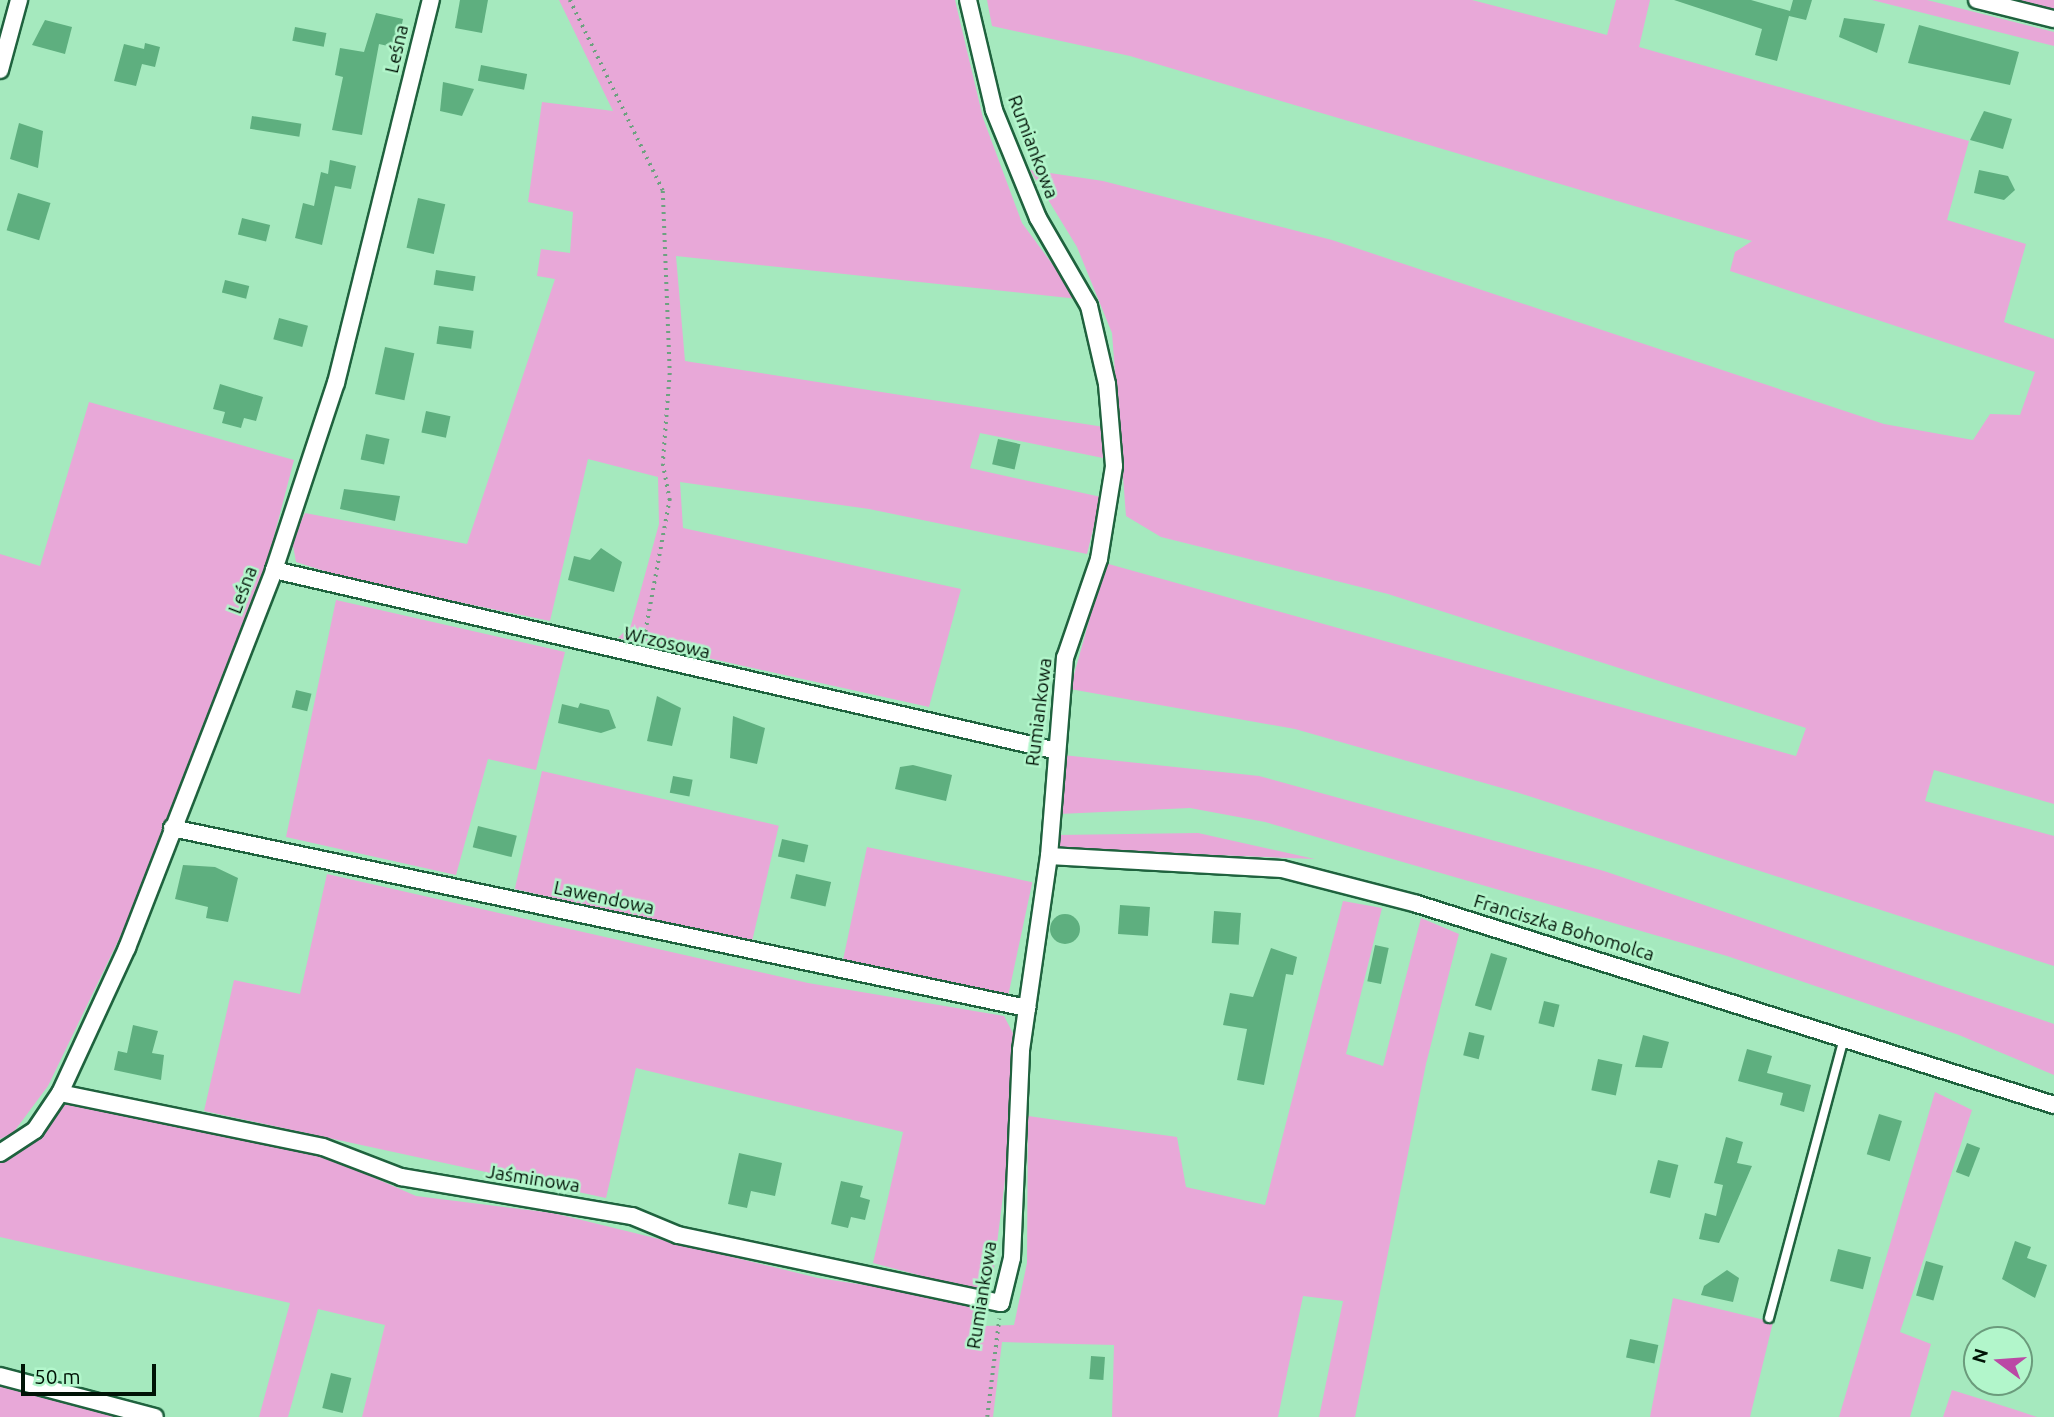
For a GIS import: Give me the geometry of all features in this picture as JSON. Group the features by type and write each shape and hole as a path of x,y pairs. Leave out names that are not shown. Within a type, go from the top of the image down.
{"street":[{"path":"0,70 19,0"},
{"name":"Leśna","path":"0,1153 35,1130 60,1093 127,948 274,570 336,383 431,0"},
{"name":"Rumiankowa","path":"968,0 994,110 1038,218 1090,306 1107,384 1114,466 1107,518 1065,658 1053,750 1049,856 1027,1008 1012,1258 1001,1303"},
{"path":"1977,0 2054,19"},
{"name":"Wrzosowa","path":"274,570 640,659 1053,750"},
{"name":"Lawendowa","path":"172,828 1027,1008"},
{"name":"Franciszka Bohomolca","path":"1049,856 1282,869 1417,904 2054,1105"},
{"name":"Jaśminowa","path":"60,1093 323,1147 401,1177 632,1216 678,1235 1001,1303"},
{"path":"0,1376 155,1417"}],"lane":[{"path":"1769,1318 1844,1038"}],"path":[{"path":"570,0 663,191 670,360 663,464 670,499 640,659"},
{"name":"Rumiankowa","path":"986,1417 1001,1303"}],"shaded area":[{"path":"559,0 955,0 983,118 1022,223 1078,299 676,256 685,361 1104,427 1103,458 980,433 970,468 1101,497 1087,554 869,509 680,482 683,528 961,589 929,707 618,638 631,625 659,524 658,477 588,459 550,621 353,580 296,562 292,540 305,513 467,544 555,279 537,276 541,249 570,253 573,212 528,202 542,102 613,111"},
{"path":"987,0 1472,0 1607,35 1616,0 1650,0 1639,47 1969,141 1947,220 2026,244 2004,322 2054,339 2054,804 1934,770 1925,801 2054,836 2054,966 1516,792 1295,729 1070,689 1105,563 1796,756 1806,728 1388,594 1161,537 1126,516 1112,333 1077,247 1030,170 1103,181 1332,240 1884,424 1973,440 1990,414 2020,415 2035,372 1730,271 1735,252 1752,241 1130,56 992,26"},
{"path":"1872,0 1927,0 2054,32 2054,46"},
{"path":"2014,0 2054,0 2054,10"},
{"path":"89,402 294,460 261,586 148,879 48,1086 13,1133 0,1139 0,554 40,566"},
{"path":"336,600 565,652 536,770 488,759 456,875 286,837"},
{"path":"1063,755 1259,776 1604,871 2054,1024 2054,1075 1959,1035 1727,956 1265,822 1190,808 1059,814"},
{"path":"542,771 779,826 752,944 515,889"},
{"path":"1198,833 1315,859 1059,849 1058,835"},
{"path":"867,847 1032,882 1008,999 842,963"},
{"path":"327,874 808,983 1004,1016 1016,1039 1013,1115 992,1284 971,1289 873,1263 903,1132 636,1068 606,1198 204,1111 234,980 300,994"},
{"path":"1343,901 1382,908 1346,1054 1383,1066 1421,918 1459,934 1426,1064 1355,1417 1319,1417 1343,1301 1303,1296 1278,1417 1112,1417 1114,1345 1002,1342 993,1417 362,1417 385,1325 318,1309 288,1417 259,1417 290,1303 0,1237 0,1159 40,1135 64,1104 322,1155 416,1196 553,1213 818,1278 945,1297 983,1307 985,1326 1014,1325 1027,1263 1028,1116 1177,1137 1186,1187 1265,1205"},
{"path":"1935,1092 1972,1110 1900,1332 1931,1344 1910,1417 1839,1417"},
{"path":"1673,1298 1773,1322 1750,1417 1650,1417"},
{"path":"0,1385 116,1417 0,1417"},
{"path":"1952,1390 1963,1393 1963,1396 1971,1396 2037,1417 1943,1417"}],"building":[{"path":"460,0 488,0 482,33 455,28"},
{"path":"1674,0 1751,0 1790,11 1793,0 1812,0 1806,20 1789,16 1777,61 1755,55 1762,29"},
{"path":"376,13 403,19 397,48 379,44 362,135 332,130 343,77 335,75 340,48 364,52"},
{"path":"1844,18 1885,24 1877,53 1839,37"},
{"path":"45,20 72,27 65,54 32,45"},
{"path":"1919,25 2019,52 2010,85 1908,63"},
{"path":"295,27 326,33 324,47 292,41"},
{"path":"145,43 160,47 155,67 142,64 136,86 114,81 124,44 144,49"},
{"path":"481,65 527,74 524,90 478,81"},
{"path":"443,82 474,89 462,116 440,111"},
{"path":"1984,111 2012,119 2003,149 1970,140"},
{"path":"252,116 301,124 299,137 250,129"},
{"path":"19,123 43,131 38,168 10,159"},
{"path":"330,160 356,166 351,189 335,186 322,245 295,238 303,203 314,206 321,172 328,174"},
{"path":"1979,170 2008,176 2015,190 2004,200 1974,193"},
{"path":"18,193 51,203 39,240 7,230"},
{"path":"418,198 445,204 434,254 407,248"},
{"path":"242,218 270,225 266,242 238,234"},
{"path":"436,270 476,276 473,291 434,285"},
{"path":"225,280 249,286 246,299 222,293"},
{"path":"279,318 308,326 302,347 273,339"},
{"path":"439,326 474,331 471,349 436,344"},
{"path":"385,347 414,353 404,400 375,394"},
{"path":"220,384 263,397 256,421 244,418 241,428 222,423 225,412 213,409"},
{"path":"426,411 450,416 446,438 421,433"},
{"path":"366,434 389,439 384,464 361,459"},
{"path":"998,439 1020,444 1015,470 992,464"},
{"path":"344,489 400,496 395,521 340,509"},
{"path":"601,548 622,562 614,592 568,580 574,556 590,560"},
{"path":"296,690 312,694 307,711 292,707"},
{"path":"657,696 681,708 672,746 647,741"},
{"path":"580,703 609,710 616,728 601,733 558,723 562,704 578,708"},
{"path":"733,716 765,728 757,764 730,758"},
{"path":"913,765 952,775 946,801 895,789 900,767"},
{"path":"673,776 693,780 689,797 670,793"},
{"path":"478,826 517,836 511,857 473,847"},
{"path":"782,839 808,845 804,863 778,857"},
{"path":"183,865 215,867 238,878 228,922 206,918 208,907 175,899"},
{"path":"796,874 831,882 825,906 790,898"},
{"path":"1120,905 1150,907 1148,936 1118,934"},
{"path":"1214,911 1241,913 1239,945 1212,943"},
{"path":"1065,914 1076,918 1080,929 1076,940 1065,944 1054,940 1050,929 1054,918"},
{"path":"1375,945 1389,948 1381,984 1367,981"},
{"path":"1271,948 1297,957 1293,975 1286,974 1264,1085 1237,1080 1247,1029 1223,1025 1230,993 1253,997"},
{"path":"1491,953 1507,958 1491,1011 1475,1006"},
{"path":"1544,1001 1560,1005 1554,1027 1538,1023"},
{"path":"133,1025 158,1031 152,1053 164,1055 161,1080 114,1070 118,1051 127,1053"},
{"path":"1469,1032 1485,1036 1479,1059 1463,1055"},
{"path":"1643,1035 1669,1042 1662,1068 1635,1067"},
{"path":"1747,1049 1772,1056 1767,1073 1811,1085 1804,1112 1780,1105 1783,1093 1738,1081"},
{"path":"1598,1059 1622,1064 1616,1095 1591,1090"},
{"path":"1879,1114 1902,1121 1890,1161 1867,1154"},
{"path":"1726,1137 1743,1142 1737,1163 1752,1166 1719,1243 1699,1239 1705,1213 1716,1216 1723,1185 1714,1183"},
{"path":"1967,1143 1980,1148 1969,1177 1956,1172"},
{"path":"739,1153 782,1163 775,1196 751,1191 747,1208 728,1204"},
{"path":"1658,1160 1678,1165 1670,1198 1650,1193"},
{"path":"841,1181 863,1186 860,1197 870,1200 865,1220 851,1217 848,1228 831,1224"},
{"path":"2015,1241 2031,1247 2027,1258 2047,1265 2035,1298 2002,1279"},
{"path":"1838,1249 1871,1257 1863,1289 1830,1281"},
{"path":"1926,1261 1943,1266 1933,1301 1916,1296"},
{"path":"1727,1270 1739,1278 1733,1302 1701,1295 1704,1286"},
{"path":"1630,1339 1658,1345 1654,1364 1626,1358"},
{"path":"1091,1356 1105,1357 1103,1380 1089,1379"},
{"path":"331,1373 351,1378 343,1413 322,1408"}]}
